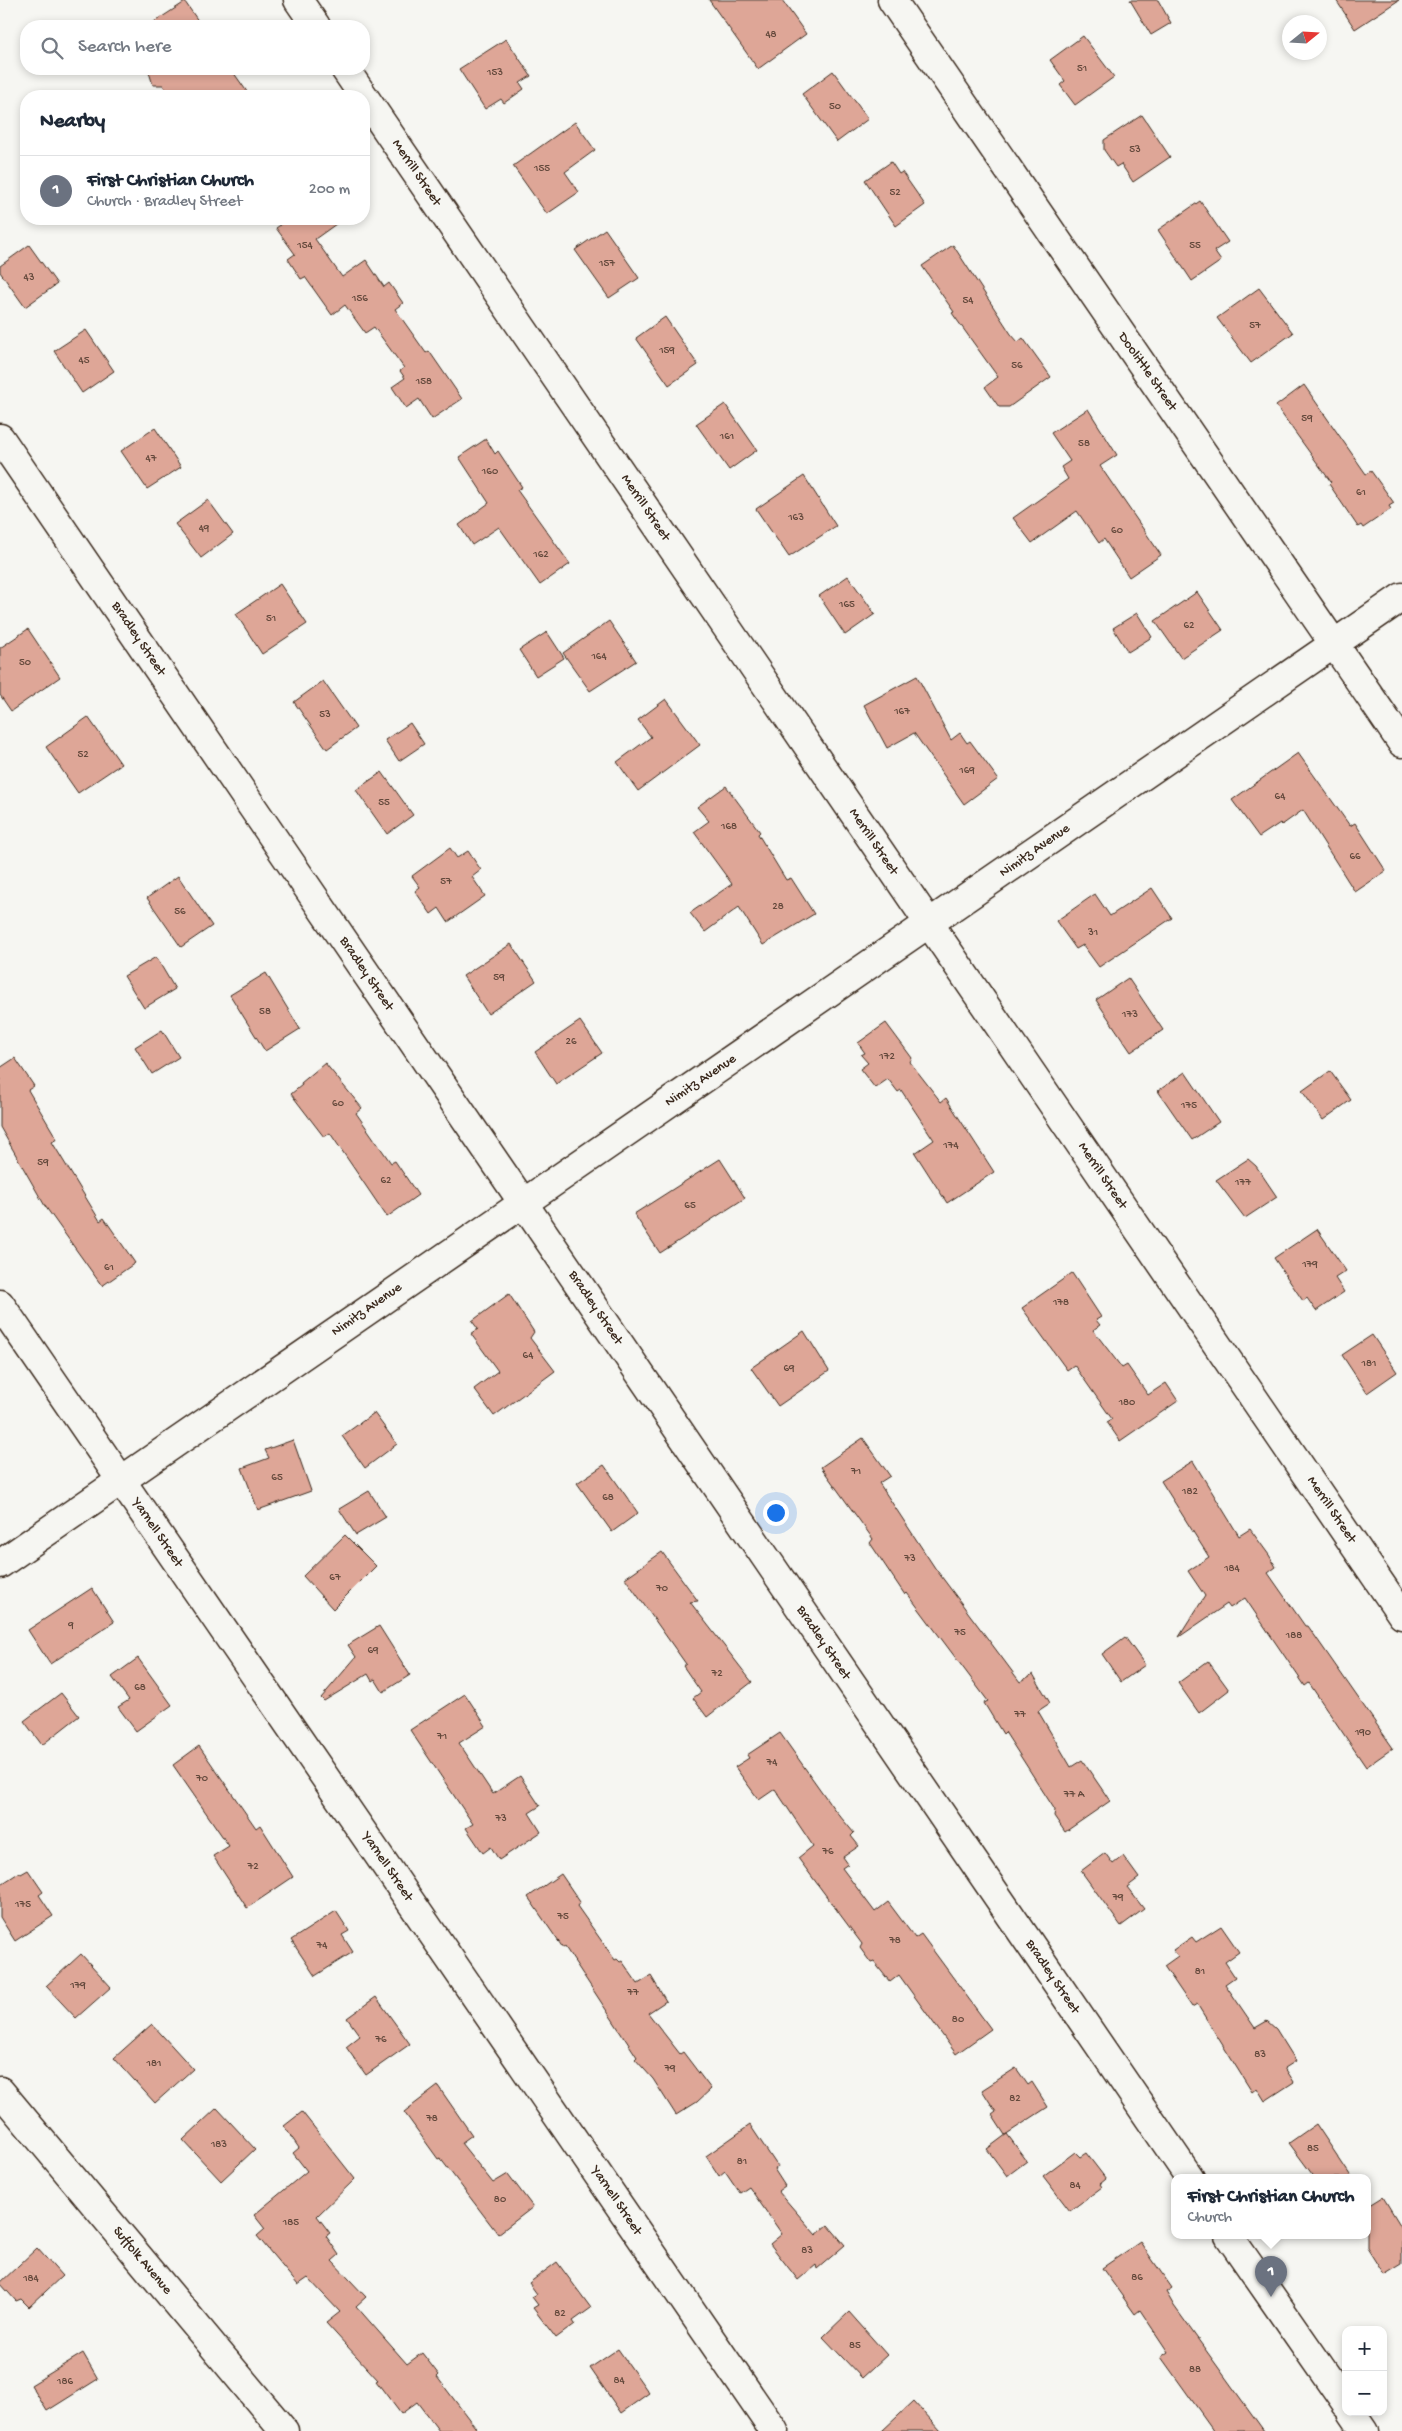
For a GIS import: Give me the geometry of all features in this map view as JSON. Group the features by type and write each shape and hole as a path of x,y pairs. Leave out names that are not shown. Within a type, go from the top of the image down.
{"street":[{"path":"298,0 312,20"},
{"name":"Doolittle Street","path":"892,0 1402,743"},
{"name":"Merrill Street","path":"349,75 359,90"},
{"name":"Merrill Street","path":"370,106 1402,1615"},
{"name":"Bradley Street","path":"0,438 1187,2174"},
{"name":"Nimitz Avenue","path":"0,1564 1402,598"},
{"name":"Yarnell Street","path":"0,1304 774,2431"},
{"name":"Suffolk Avenue","path":"0,2091 284,2431"},
{"path":"1231,2239 1342,2398"},
{"path":"1355,2416 1365,2431"}],"building":[{"path":"709,0 782,0 806,34 758,69"},
{"path":"1130,0 1158,0 1171,23 1151,35"},
{"path":"1336,0 1399,0 1355,29"},
{"path":"185,2 198,20 157,20"},
{"path":"1083,36 1114,77 1075,105 1060,85 1065,81 1050,60"},
{"path":"506,39 531,76 520,83 524,89 504,103 501,99 485,109 459,69"},
{"path":"833,71 868,119 837,142 802,94"},
{"path":"150,75 235,75 246,90 166,90 163,85 153,85"},
{"path":"1142,115 1170,157 1133,182 1121,164 1116,167 1104,150 1104,140"},
{"path":"575,122 595,150 565,172 579,192 547,214 513,166"},
{"path":"891,162 899,174 902,172 925,205 896,226 865,180"},
{"path":"1200,201 1228,242 1214,251 1221,261 1192,281 1158,230"},
{"path":"280,225 335,225 315,239 342,277 366,260 384,287 389,283 403,303 395,309 426,353 429,351 462,399 432,419 419,399 406,408 392,387 405,378 400,371 404,368 374,327 365,333 345,305 332,315 305,277 301,279 288,259 295,254 276,228"},
{"path":"605,229 639,278 609,298 575,250"},
{"path":"29,245 57,284 25,307 0,272 0,266"},
{"path":"953,245 1011,334 1018,342 1023,338 1051,377 1009,407 999,407 985,387 998,377 952,313 954,312 922,266"},
{"path":"1259,288 1293,333 1251,363 1217,318"},
{"path":"665,317 698,365 669,385 636,338"},
{"path":"86,330 114,371 82,393 54,351"},
{"path":"1304,385 1366,474 1371,471 1394,503 1389,506 1391,509 1363,528 1361,525 1358,527 1329,484 1331,482 1276,406"},
{"path":"725,404 757,450 729,470 696,424"},
{"path":"1088,409 1117,455 1100,466 1161,555 1129,577 1104,539 1099,543 1077,511 1032,543 1013,518 1068,479 1061,467 1070,461 1051,433"},
{"path":"155,428 181,467 147,489 121,451"},
{"path":"486,439 495,454 498,451 522,487 517,490 570,564 540,585 499,527 472,545 459,525 489,503 459,457"},
{"path":"804,476 836,526 789,557 756,509"},
{"path":"208,500 233,534 201,558 175,524"},
{"path":"848,576 875,614 845,635 819,596"},
{"path":"280,584 307,624 262,654 236,614"},
{"path":"1197,592 1223,630 1181,658 1155,621"},
{"path":"1137,613 1152,637 1128,652 1113,628"},
{"path":"609,621 636,661 590,691 563,653"},
{"path":"28,629 60,677 11,711 0,695 0,648"},
{"path":"547,632 564,658 536,676 519,650"},
{"path":"917,676 951,740 960,733 967,743 970,741 998,779 964,804 914,733 887,748 864,705"},
{"path":"323,681 356,728 327,749 294,702"},
{"path":"666,699 700,745 638,791 617,762 651,737 638,720"},
{"path":"88,717 121,764 78,793 46,747"},
{"path":"410,723 424,744 399,761 385,740"},
{"path":"1298,753 1350,826 1355,823 1386,871 1355,892 1303,810 1282,825 1280,823 1259,837 1232,800"},
{"path":"382,772 413,815 387,834 356,790"},
{"path":"726,786 760,832 758,834 786,880 791,878 814,914 763,945 739,907 705,932 690,913 732,884 694,832 709,821 697,807"},
{"path":"450,848 457,858 468,851 481,870 472,877 485,896 448,922 439,908 431,914 415,891 420,887 412,876"},
{"path":"178,876 212,926 181,947 147,898"},
{"path":"1152,888 1172,918 1099,967 1083,945 1076,949 1056,921 1095,894 1110,916"},
{"path":"511,944 536,981 488,1014 463,976"},
{"path":"156,957 175,989 144,1008 124,976"},
{"path":"266,973 300,1029 265,1051 230,995"},
{"path":"1128,978 1163,1030 1131,1052 1096,1000"},
{"path":"580,1021 602,1053 556,1084 535,1052"},
{"path":"886,1023 912,1058 910,1062 941,1102 946,1098 994,1172 947,1203 915,1153 934,1140 901,1090 898,1092 888,1079 875,1088 860,1069 868,1063 861,1055 865,1053 858,1043"},
{"path":"162,1030 179,1057 152,1074 135,1047"},
{"path":"15,1058 34,1086 28,1090 57,1139 52,1142 100,1221 104,1218 135,1263 102,1286 45,1206 0,1127 0,1068"},
{"path":"325,1063 362,1108 356,1113 391,1163 395,1161 418,1195 387,1217 330,1133 324,1137 291,1094"},
{"path":"1330,1071 1351,1100 1323,1120 1302,1091"},
{"path":"1185,1072 1219,1122 1192,1140 1158,1091"},
{"path":"720,1159 745,1198 660,1253 634,1214"},
{"path":"1248,1159 1256,1166 1277,1197 1245,1218 1216,1180"},
{"path":"1317,1229 1346,1271 1335,1278 1344,1292 1316,1311 1307,1298 1303,1301 1274,1258"},
{"path":"1072,1273 1101,1317 1096,1320 1100,1325 1093,1330 1122,1368 1127,1365 1148,1395 1166,1383 1178,1401 1120,1441 1107,1422 1112,1419 1074,1365 1067,1370 1022,1308"},
{"path":"509,1294 534,1332 530,1338 555,1371 494,1416 474,1389 498,1371 471,1334 478,1329 472,1321"},
{"path":"804,1331 829,1371 778,1406 751,1368"},
{"path":"1372,1335 1397,1372 1367,1393 1342,1355"},
{"path":"374,1413 397,1444 365,1468 342,1436"},
{"path":"863,1438 890,1476 879,1483 935,1568 1020,1682 1033,1674 1050,1703 1038,1711 1071,1767 1082,1760 1110,1801 1065,1832 1054,1816 1055,1810 984,1703 988,1701 907,1593 905,1595 870,1543 873,1539 821,1467"},
{"path":"293,1440 311,1491 258,1510 242,1468 269,1458 265,1450"},
{"path":"1193,1461 1239,1536 1250,1529 1269,1555 1276,1567 1268,1573 1305,1626 1308,1626 1393,1748 1366,1767 1309,1683 1305,1686 1245,1598 1230,1608 1227,1604 1179,1637 1205,1596 1188,1571 1209,1557 1161,1481"},
{"path":"604,1465 638,1513 612,1532 577,1483"},
{"path":"369,1491 386,1517 356,1535 339,1509"},
{"path":"345,1535 376,1566 333,1609 303,1576"},
{"path":"662,1552 698,1601 690,1602 752,1682 707,1717 693,1698 701,1692 683,1666 686,1664 625,1578"},
{"path":"92,1588 114,1622 50,1664 28,1630"},
{"path":"379,1626 410,1675 383,1692 375,1679 372,1681 368,1674 324,1701 321,1698 356,1657 348,1645"},
{"path":"1125,1637 1145,1665 1121,1682 1102,1654"},
{"path":"138,1658 172,1705 136,1731 118,1707 129,1700 112,1677"},
{"path":"1208,1661 1229,1690 1199,1713 1178,1683"},
{"path":"61,1693 79,1716 42,1745 24,1721"},
{"path":"465,1694 486,1726 459,1743 493,1794 520,1776 540,1806 529,1813 541,1832 499,1860 491,1847 483,1853 466,1828 473,1824 410,1730"},
{"path":"780,1733 834,1809 854,1833 851,1836 859,1846 843,1857 848,1864 842,1868 875,1912 888,1902 915,1938 921,1934 991,2029 956,2054 899,1975 890,1982 874,1962 871,1963 860,1948 862,1944 798,1858 813,1846 775,1789 759,1800 735,1767 749,1758 747,1755"},
{"path":"199,1746 256,1828 260,1825 293,1877 247,1908 213,1856 229,1846 173,1765"},
{"path":"1105,1853 1113,1864 1123,1856 1139,1878 1127,1887 1144,1909 1121,1926 1081,1871"},
{"path":"28,1870 43,1892 39,1895 53,1916 15,1941 0,1917 0,1885 20,1872 21,1874"},
{"path":"561,1874 580,1902 577,1906 615,1960 622,1961 638,1984 651,1976 666,2001 648,2013 680,2054 683,2052 711,2089 697,2102 676,2115 653,2079 635,2059 637,2057 565,1947 563,1948 528,1897"},
{"path":"336,1911 349,1931 342,1935 353,1952 315,1976 291,1940"},
{"path":"1221,1926 1239,1952 1225,1962 1235,1977 1225,1984 1255,2028 1267,2021 1276,2029 1296,2061 1285,2068 1294,2082 1265,2101 1257,2088 1252,2092 1197,2004 1192,2007 1164,1966 1178,1956 1173,1950 1192,1937 1196,1942"},
{"path":"81,1954 111,1987 76,2018 46,1986"},
{"path":"376,1997 410,2044 366,2075 346,2047 360,2036 347,2018"},
{"path":"152,2024 193,2069 155,2103 114,2058"},
{"path":"1016,2068 1028,2085 1032,2082 1048,2107 1005,2135 992,2115 996,2112 982,2090"},
{"path":"438,2086 472,2135 461,2143 493,2183 508,2174 533,2207 498,2234 440,2158 438,2159 404,2112"},
{"path":"217,2108 255,2149 221,2181 183,2140"},
{"path":"302,2112 355,2179 317,2216 330,2233 326,2236 339,2255 332,2261 366,2297 356,2306 407,2364 422,2353 439,2375 437,2377 478,2431 439,2431 417,2402 401,2414 376,2381 378,2380 326,2323 340,2312 308,2278 298,2285 257,2236 265,2229 254,2215 307,2171 293,2153 299,2148 284,2126"},
{"path":"1316,2124 1349,2174 1312,2174 1289,2143"},
{"path":"750,2125 778,2167 774,2169 785,2186 778,2191 816,2235 828,2225 845,2245 817,2269 816,2265 798,2280 770,2244 782,2234 749,2187 740,2193 725,2171 719,2176 706,2156"},
{"path":"1007,2134 1027,2161 1007,2176 987,2149"},
{"path":"1075,2152 1080,2157 1086,2153 1106,2179 1100,2184 1102,2187 1070,2211 1043,2176"},
{"path":"1383,2197 1402,2228 1402,2264 1384,2275 1367,2248 1367,2239 1371,2239 1371,2204"},
{"path":"1140,2242 1172,2288 1166,2292 1174,2306 1264,2431 1214,2431 1161,2357 1168,2352 1140,2310 1135,2314 1102,2268"},
{"path":"37,2248 62,2276 29,2307 21,2299 16,2301 0,2283"},
{"path":"557,2262 591,2308 573,2321 575,2324 556,2338 533,2308 538,2305 532,2297 537,2294 529,2283"},
{"path":"849,2312 887,2355 862,2378 823,2337"},
{"path":"618,2349 649,2393 621,2413 590,2368"},
{"path":"83,2353 98,2379 47,2411 31,2385"},
{"path":"914,2401 941,2431 882,2431"}],"place":[{"name":"First Christian Church","path":"1271,2297"}]}
